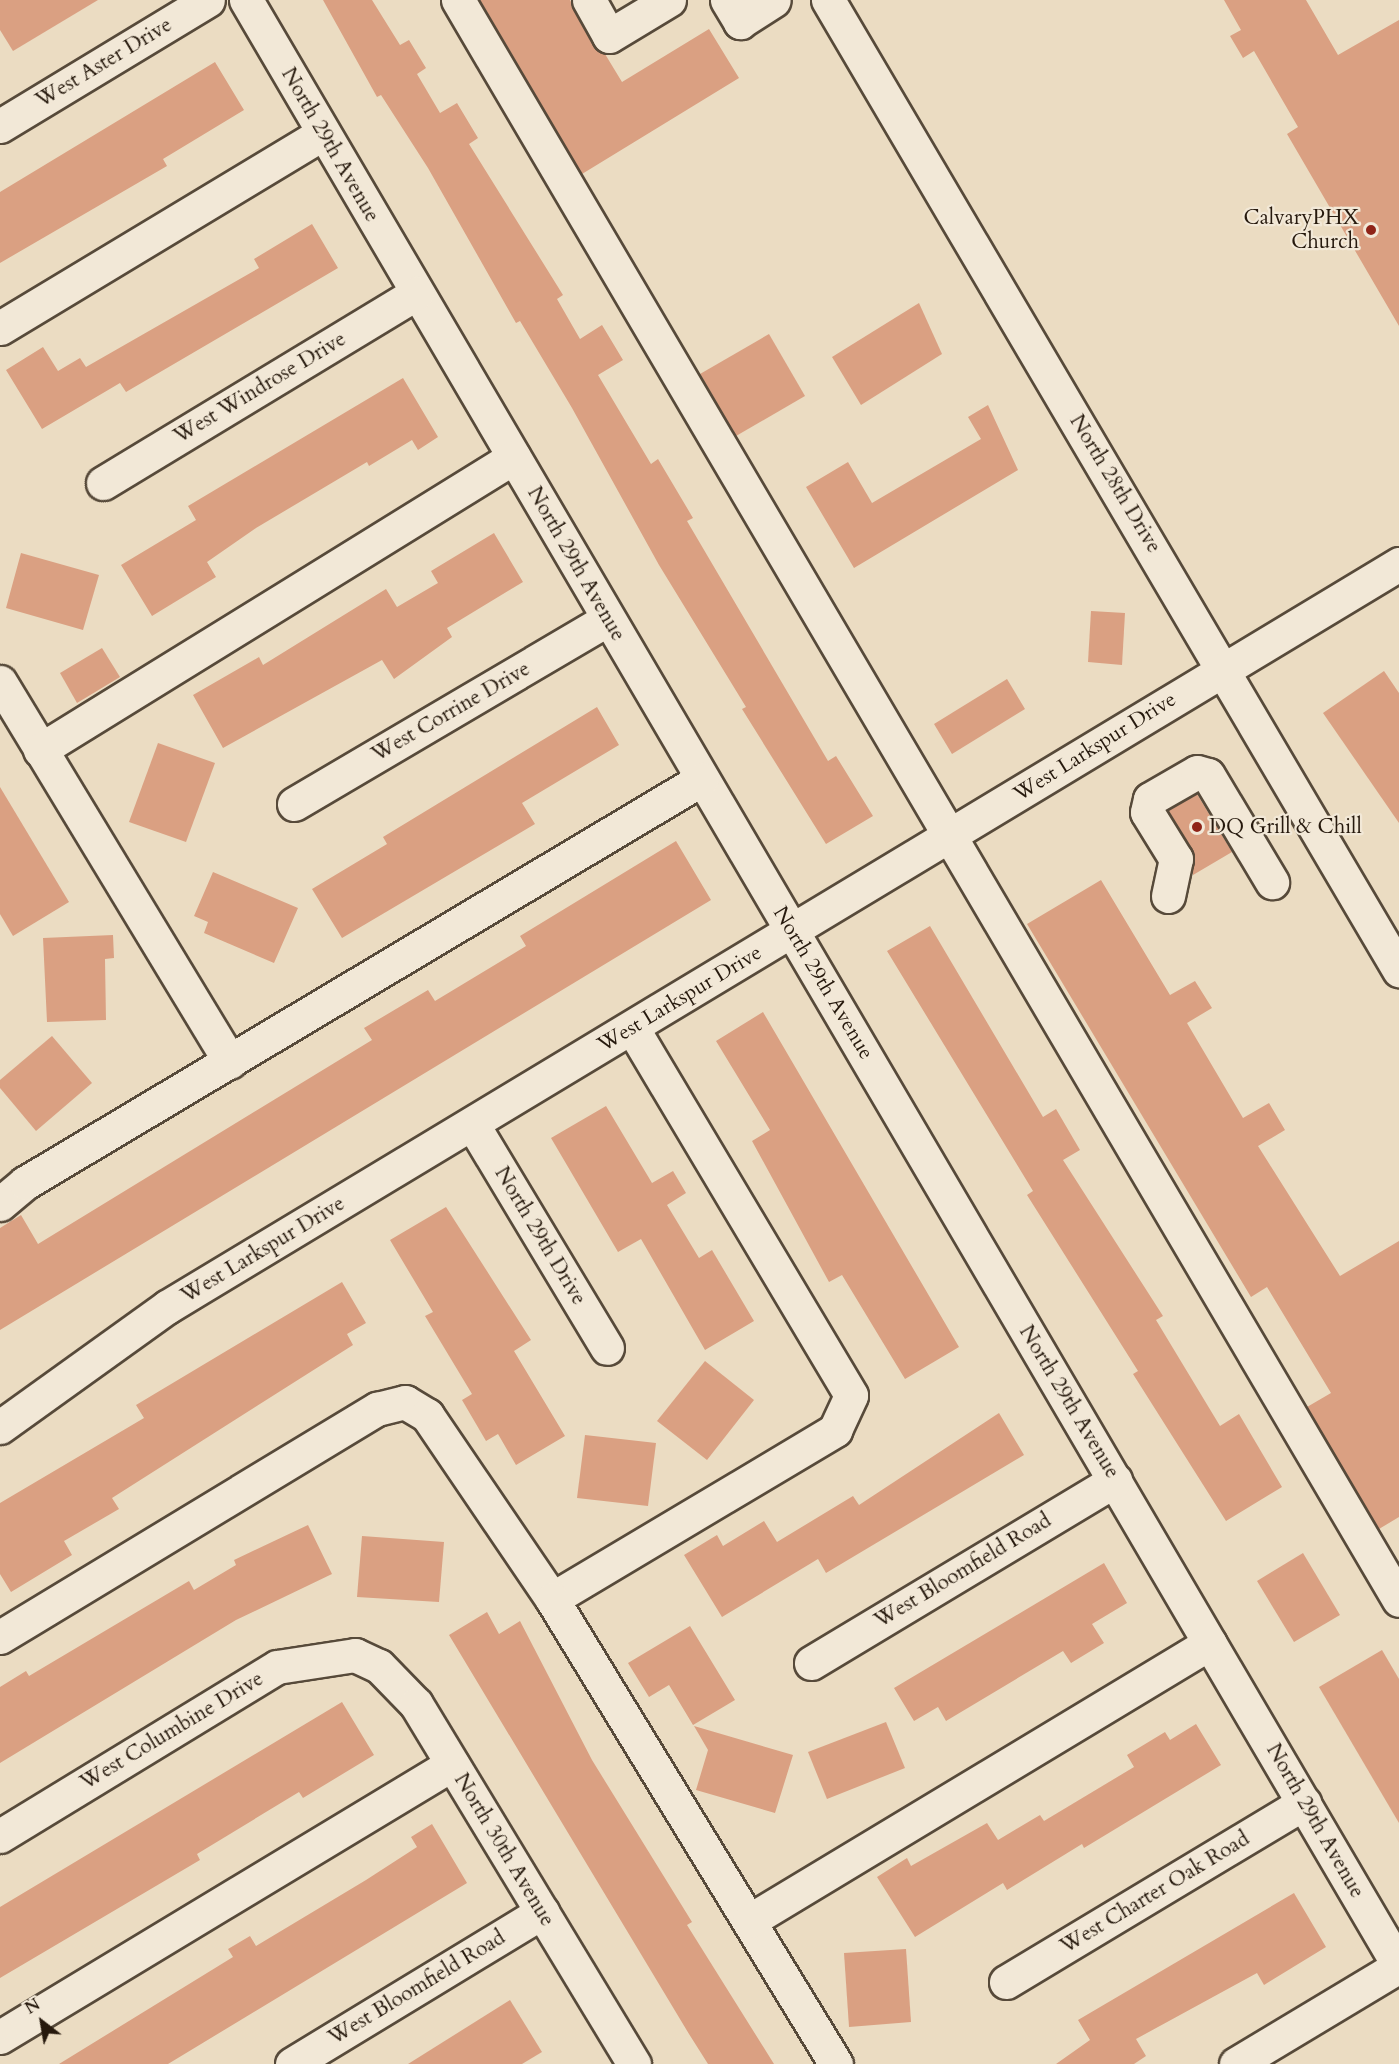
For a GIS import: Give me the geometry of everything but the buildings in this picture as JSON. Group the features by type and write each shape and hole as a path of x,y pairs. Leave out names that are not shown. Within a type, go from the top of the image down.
{"street":[{"name":"West Aster Drive","path":"0,126 208,0"},
{"name":"North 29th Avenue","path":"246,0 1399,1966"},
{"path":"458,0 1399,1600"},
{"path":"589,0 609,36 669,0"},
{"path":"727,0 740,21 774,0"},
{"name":"North 28th Drive","path":"828,0 1224,669 1399,970"},
{"path":"0,328 323,133"},
{"name":"West Windrose Drive","path":"103,483 417,293"},
{"path":"40,750 514,458"},
{"name":"West Larkspur Drive","path":"0,1427 158,1313 473,1125 1399,564"},
{"name":"West Corrine Drive","path":"294,804 608,619"},
{"path":"0,682 230,1062"},
{"path":"1168,896 1176,859 1147,812 1150,800 1197,772 1208,775 1272,882"},
{"path":"0,1204 25,1183 702,779"},
{"path":"552,1599 836,1430 851,1395 632,1028"},
{"name":"North 29th Drive","path":"473,1125 607,1348"},
{"path":"0,1637 377,1409 405,1402 427,1414 552,1599 836,2064"},
{"name":"West Bloomfield Road","path":"811,1663 1115,1480"},
{"path":"749,1921 1210,1643"},
{"name":"North 30th Avenue","path":"355,1655 396,1680 452,1764 632,2063"},
{"name":"West Columbine Drive","path":"0,1836 277,1667 355,1655"},
{"path":"0,2037 452,1764"},
{"name":"West Charter Oak Road","path":"1006,1982 1304,1803"},
{"name":"West Bloomfield Road","path":"292,2064 542,1912"},
{"path":"1236,2064 1399,1966"}],"place":[{"name":"CalvaryPHX Church","path":"1371,230"},
{"name":"DQ Grill & Chill","path":"1197,827"}]}
